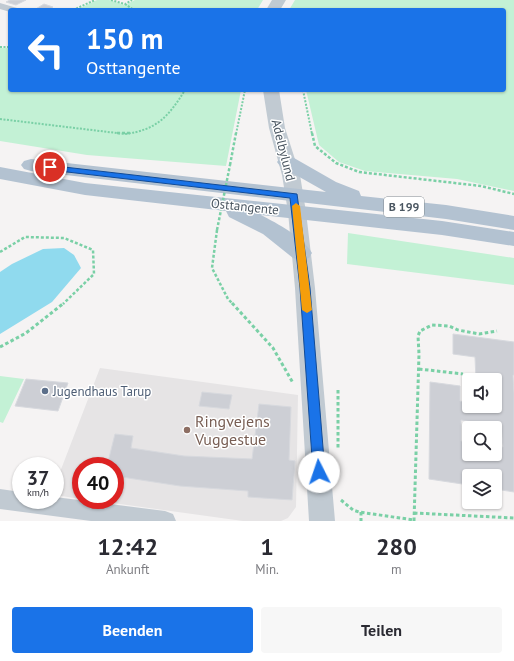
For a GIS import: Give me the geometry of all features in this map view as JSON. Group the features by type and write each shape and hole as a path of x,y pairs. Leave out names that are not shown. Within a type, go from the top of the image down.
{"main road":[{"name":"Osttangente","path":"0,160 295,204 514,239"},
{"path":"287,162 329,186 392,206"},
{"name":"Osttangente","path":"0,173 85,189 210,202 392,206 446,212 514,223"},
{"path":"210,202 258,221 285,238 301,253"}],"street":[{"name":"Adelbylund","path":"271,92 277,128 291,175 306,294 322,521"},
{"path":"0,499 165,521"}],"path":[{"path":"77,8 95,0"},
{"path":"111,0 125,4 131,8"},
{"path":"125,4 132,0"},
{"path":"0,119 118,133 139,133 151,129 169,115 184,92"},
{"path":"245,92 217,230 212,268 228,299 273,348 296,389"},
{"path":"303,92 315,146 336,162 359,172 481,186 514,194"},
{"path":"0,252 25,238 64,238 93,250 94,274 58,308 19,339 0,347"},
{"path":"338,496 348,506 361,512 414,521 419,369 418,336 420,331 432,324 479,334 497,331"},
{"path":"419,369 462,374"},
{"path":"338,390 338,451"},
{"path":"361,512 361,521"},
{"path":"414,513 514,518"}],"shaded area":[{"name":"Ringvejens Vuggestue","path":"100,368 298,395 296,507 288,518 281,521 243,521 124,505 124,457 72,457 72,498 64,496 64,462"}],"green space":[{"path":"97,0 109,0 125,5 135,0 263,0 258,8 80,8"},
{"path":"295,0 514,0 514,191 457,179 365,171 339,162 319,145 306,92 506,92 506,8 290,8"},
{"path":"0,48 8,48 8,92 241,92 226,166 87,155 0,141"},
{"path":"348,233 514,258 514,285 347,264"},
{"path":"0,376 24,379 3,423 0,422"}],"water":[{"path":"64,248 74,255 81,268 52,302 0,334 0,272 12,264 43,249"}],"building":[{"path":"10,0 26,0 16,5 6,2"},
{"path":"44,4 53,7 52,8 37,8"},
{"path":"453,334 514,342 514,492 502,490 502,469 462,469 462,484 429,479 430,382 460,386 462,413 502,413 502,373 476,373 475,357 453,354"},
{"path":"26,379 68,383 58,411 15,406"},
{"path":"202,392 232,395 229,409 199,406"},
{"path":"259,404 291,407 289,460 295,461 292,500 248,497 248,491 180,486 124,477 124,457 109,457 115,434 133,436 131,448 184,456 252,459"}],"slow traffic":[{"path":"296,206 307,310"}],"place":[{"name":"Jugendhaus Tarup","path":"45,391"},
{"name":"Ringvejens Vuggestue","path":"187,430"}],"route":[{"path":"50,167 294,196 305,288 319,472"}]}
